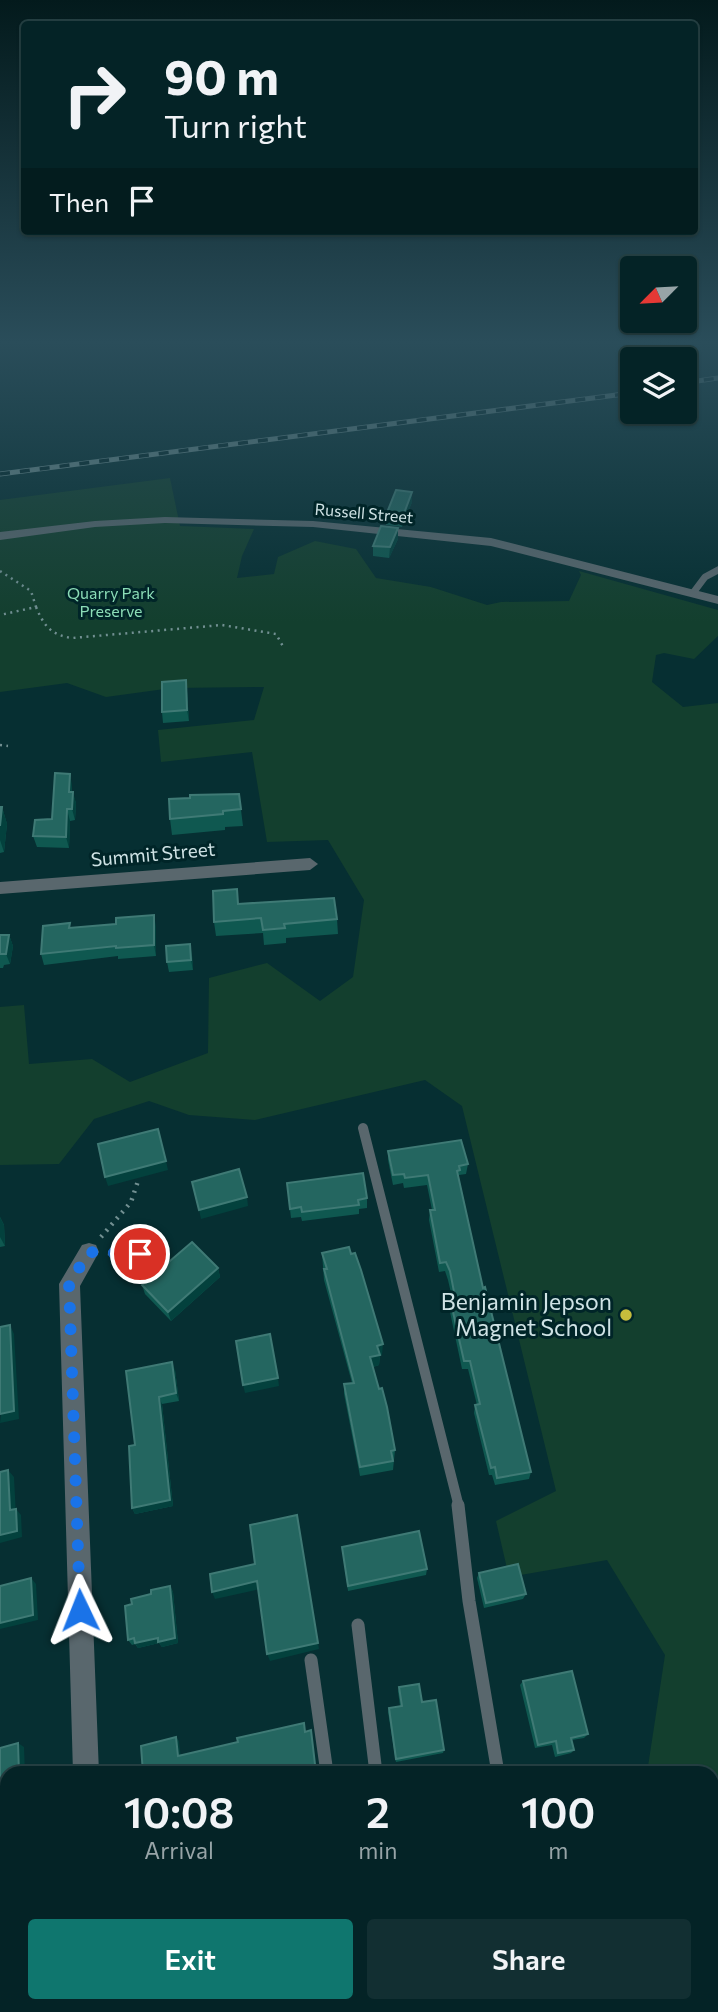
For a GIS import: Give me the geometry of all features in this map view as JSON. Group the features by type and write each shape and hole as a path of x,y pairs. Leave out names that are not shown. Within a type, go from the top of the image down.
{"street":[{"name":"Russell Street","path":"0,536 95,524 165,520 257,520 313,524 491,542 718,600"},
{"name":"Summit Street","path":"0,888 310,864"},
{"path":"86,1766 69,1284 89,1252"}],"lane":[{"path":"693,593 705,577 718,570"},
{"path":"363,1128 460,1513 470,1601 497,1766"},
{"path":"358,1625 375,1766"},
{"path":"312,1660 326,1766"}],"path":[{"path":"0,571 32,591 45,627 59,636 104,637 222,625 276,634 284,648"},
{"path":"0,615 36,607"},
{"path":"0,745 8,746"},
{"path":"89,1252 130,1203 139,1178"},
{"path":"89,1252 140,1254 153,1258 170,1272"}],"green space":[{"name":"Quarry Park Preserve","path":"170,478 180,526 254,529 242,556 237,578 274,574 278,557 315,541 356,549 376,578 431,587 487,605 501,602 569,601 581,575 579,571 718,610 718,636 694,659 664,653 656,655 652,682 683,707 718,703 718,1766 648,1766 665,1655 607,1560 509,1577 496,1521 556,1491 462,1106 425,1080 255,1120 189,1115 149,1101 94,1119 59,1164 0,1165 0,1007 24,1005 29,1064 92,1059 130,1082 208,1053 209,978 267,963 320,1001 353,977 364,900 328,840 267,842 252,752 161,762 158,730 254,720 264,687 172,688 106,697 67,683 0,692 0,500"}],"building":[{"path":"396,490 412,492 403,516 386,515"},
{"path":"381,526 398,528 390,547 373,546"},
{"path":"186,680 187,710 162,712 162,682"},
{"path":"55,773 70,774 72,809 67,809 66,837 33,836 35,820 52,819"},
{"path":"239,794 241,809 223,811 223,814 170,819 169,799 190,798 190,795"},
{"path":"237,889 238,904 334,898 337,919 284,924 285,928 263,930 261,918 214,922 213,891"},
{"path":"154,915 154,945 41,954 43,926 70,923 69,928 116,924 116,918"},
{"path":"0,935 9,935 6,954 0,954"},
{"path":"190,944 191,960 167,962 166,946"},
{"path":"158,1129 166,1161 105,1177 98,1144"},
{"path":"461,1140 468,1164 459,1166 460,1170 457,1171 483,1288 485,1287 531,1472 497,1478 495,1467 491,1468 475,1405 480,1404 470,1361 464,1361 451,1303 456,1302 450,1271 446,1262 440,1263 430,1210 435,1210 428,1175 405,1178 404,1174 393,1175 388,1151"},
{"path":"239,1169 247,1197 199,1210 192,1182"},
{"path":"363,1173 367,1198 358,1200 359,1205 302,1212 301,1207 290,1209 287,1183"},
{"path":"192,1242 218,1268 168,1312 142,1285"},
{"path":"349,1247 351,1254 355,1253 361,1270 383,1344 377,1346 380,1355 370,1357 379,1389 382,1388 395,1450 391,1451 393,1461 360,1467 344,1384 354,1383 322,1253"},
{"path":"10,1325 14,1411 0,1414 0,1327"},
{"path":"270,1334 278,1378 243,1385 236,1341"},
{"path":"172,1362 176,1393 159,1397 170,1500 132,1508 129,1446 135,1445 126,1371"},
{"path":"8,1470 10,1510 16,1509 17,1531 0,1535 0,1472"},
{"path":"297,1515 318,1643 267,1654 257,1581 212,1592 210,1574 255,1564 250,1525"},
{"path":"419,1531 427,1569 348,1586 342,1547"},
{"path":"518,1564 526,1594 486,1603 479,1573"},
{"path":"31,1578 33,1615 0,1623 0,1586"},
{"path":"170,1586 175,1638 158,1642 158,1638 135,1643 134,1638 128,1640 125,1606 132,1604 131,1599 151,1594 151,1590"},
{"path":"572,1671 588,1734 571,1738 574,1750 558,1753 556,1741 538,1745 523,1681"},
{"path":"419,1684 422,1702 436,1700 444,1750 396,1759 389,1708 402,1706 399,1687"},
{"path":"304,1723 305,1732 311,1730 315,1766 142,1766 141,1746 176,1737 178,1756 238,1742 237,1738"},
{"path":"18,1743 19,1766 0,1766 0,1748"}],"railway":[{"path":"0,474 313,434"}],"place":[{"name":"Benjamin Jepson Magnet School","path":"626,1315"}],"route":[{"path":"80,1610 69,1284 89,1252 140,1254"}]}
